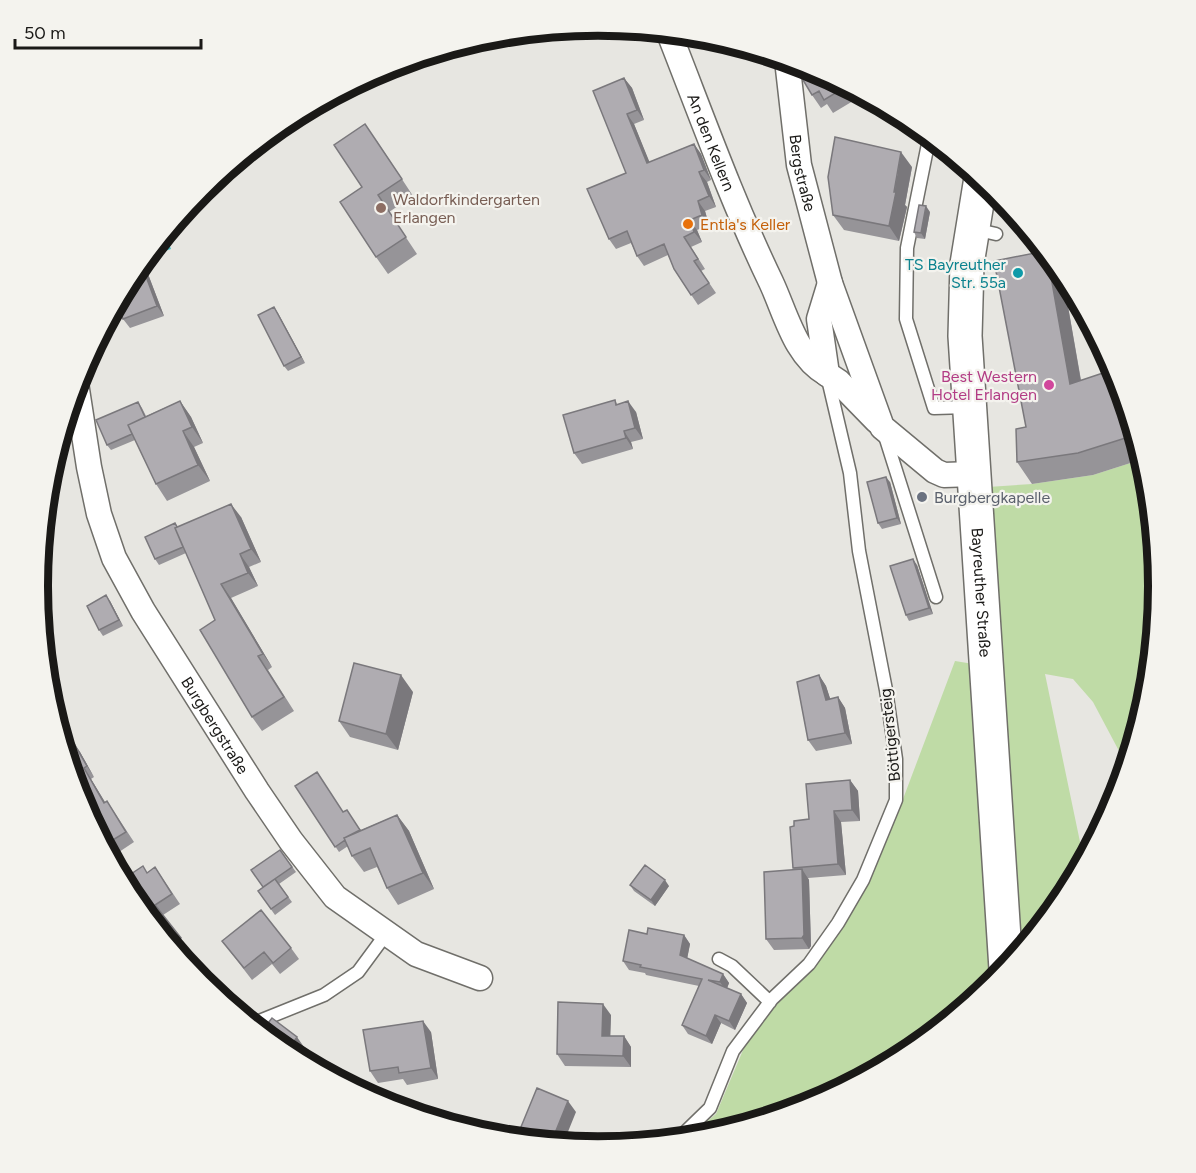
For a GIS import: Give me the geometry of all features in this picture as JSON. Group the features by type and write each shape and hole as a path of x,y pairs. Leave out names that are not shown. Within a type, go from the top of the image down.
{"street":[{"name":"An den Kellern","path":"672,41 733,200 793,334 814,367 827,374"},
{"name":"Bergstraße","path":"788,70 799,165 830,283"},
{"name":"Bayreuther Straße","path":"982,192 984,231 964,309 1005,956"},
{"name":"Böttigersteig","path":"827,374 819,319 830,283"},
{"path":"830,283 882,427"},
{"path":"827,374 839,382 882,427 935,471 944,475 973,474"},
{"name":"Burgbergstraße","path":"79,404 99,514 114,558 143,611 221,736 291,841 335,897 417,954 480,978"}],"lane":[{"path":"928,146 907,248 906,319 934,408 969,407"},
{"name":"Böttigersteig","path":"689,1129 710,1108 733,1051 770,1002 809,964 838,923 863,880 896,800 896,759 886,690 859,551 850,473 827,374"},
{"path":"882,427 936,597"},
{"path":"260,1021 324,995 358,972 386,933"},
{"path":"719,959 732,966 770,1002"}],"green space":[{"path":"1134,462 1144,515 1147,550 1147,623 1138,694 1121,756 1093,702 1073,679 1045,674 1082,850 1075,862 1035,922 987,976 933,1023 904,1044 873,1063 809,1095 775,1108 701,1127 716,1114 746,1043 851,912 900,807 955,661 998,668 988,487 1032,484 1093,475"}],"water":[{"path":"168,242 171,249 160,253"}],"building":[{"path":"800,75 838,92 824,100 819,91 812,95"},
{"path":"624,78 637,110 627,114 647,163 694,144 704,170 699,172 709,196 698,201 702,215 690,220 694,232 684,237 698,259 694,261 709,283 691,295 674,269 664,244 637,256 627,231 609,239 587,189 626,173 593,91"},
{"name":"Waldorfkindergarten Erlangen","path":"365,124 402,179 378,195 406,237 376,257 340,202 362,187 334,145"},
{"path":"835,137 901,152 889,226 833,215 828,177"},
{"path":"919,205 926,206 921,233 914,232"},
{"name":"Best Western Hotel Erlangen","path":"1036,253 1050,273 1070,384 1105,372 1128,437 1078,453 1017,462 1016,429 1026,427 994,261"},
{"path":"145,274 157,306 123,319 121,312"},
{"path":"274,307 301,357 284,366 258,315"},
{"path":"615,400 616,405 628,401 635,428 624,431 626,438 574,453 563,415"},
{"path":"180,401 192,427 183,431 198,465 156,484 128,425"},
{"path":"138,402 145,417 128,425 132,434 107,445 96,420"},
{"path":"886,477 897,518 878,523 867,482"},
{"path":"231,504 251,549 240,554 248,573 221,584 263,654 258,656 284,697 252,717 200,630 215,620 175,528"},
{"path":"175,523 183,547 155,559 145,537"},
{"path":"913,559 929,608 906,615 890,566"},
{"path":"106,595 119,620 99,630 87,606"},
{"path":"354,663 401,675 386,734 339,721"},
{"path":"819,675 826,700 838,697 845,733 808,740 797,682"},
{"path":"73,742 87,766 84,768 104,803 107,801 126,832 111,841 120,856 118,857 89,797 71,743"},
{"path":"317,772 343,812 347,810 360,830 344,838 345,840 335,847 295,786"},
{"path":"850,780 852,810 834,811 838,864 793,868 790,827 794,826 794,821 809,819 806,784"},
{"path":"397,815 423,873 387,888 370,848 352,856 344,838"},
{"path":"280,850 292,867 263,887 251,870"},
{"path":"645,865 665,880 651,900 630,885"},
{"path":"143,866 147,873 155,867 172,894 155,905 181,938 177,941 161,922 129,875"},
{"path":"802,869 804,935 802,938 766,939 764,872"},
{"path":"275,879 288,897 271,909 258,891"},
{"path":"261,910 291,948 273,963 264,952 244,968 222,941"},
{"path":"648,928 684,935 680,955 723,974 720,982 708,980 741,994 729,1021 715,1015 706,1036 682,1025 702,979 640,967 641,965 623,961 629,930 647,934"},
{"path":"558,1002 603,1004 602,1036 624,1036 623,1056 557,1054"},
{"path":"272,1018 297,1037 292,1044 266,1025"},
{"path":"423,1021 431,1068 399,1073 398,1067 370,1071 363,1030"},
{"path":"537,1088 568,1101 554,1135 519,1131"}],"place":[{"name":"Waldorfkindergarten Erlangen","path":"381,208"},
{"name":"Entla's Keller","path":"688,224"},
{"name":"TS Bayreuther Str. 55a","path":"1018,273"},
{"name":"Best Western Hotel Erlangen","path":"1049,385"},
{"name":"Burgbergkapelle","path":"922,497"}]}
